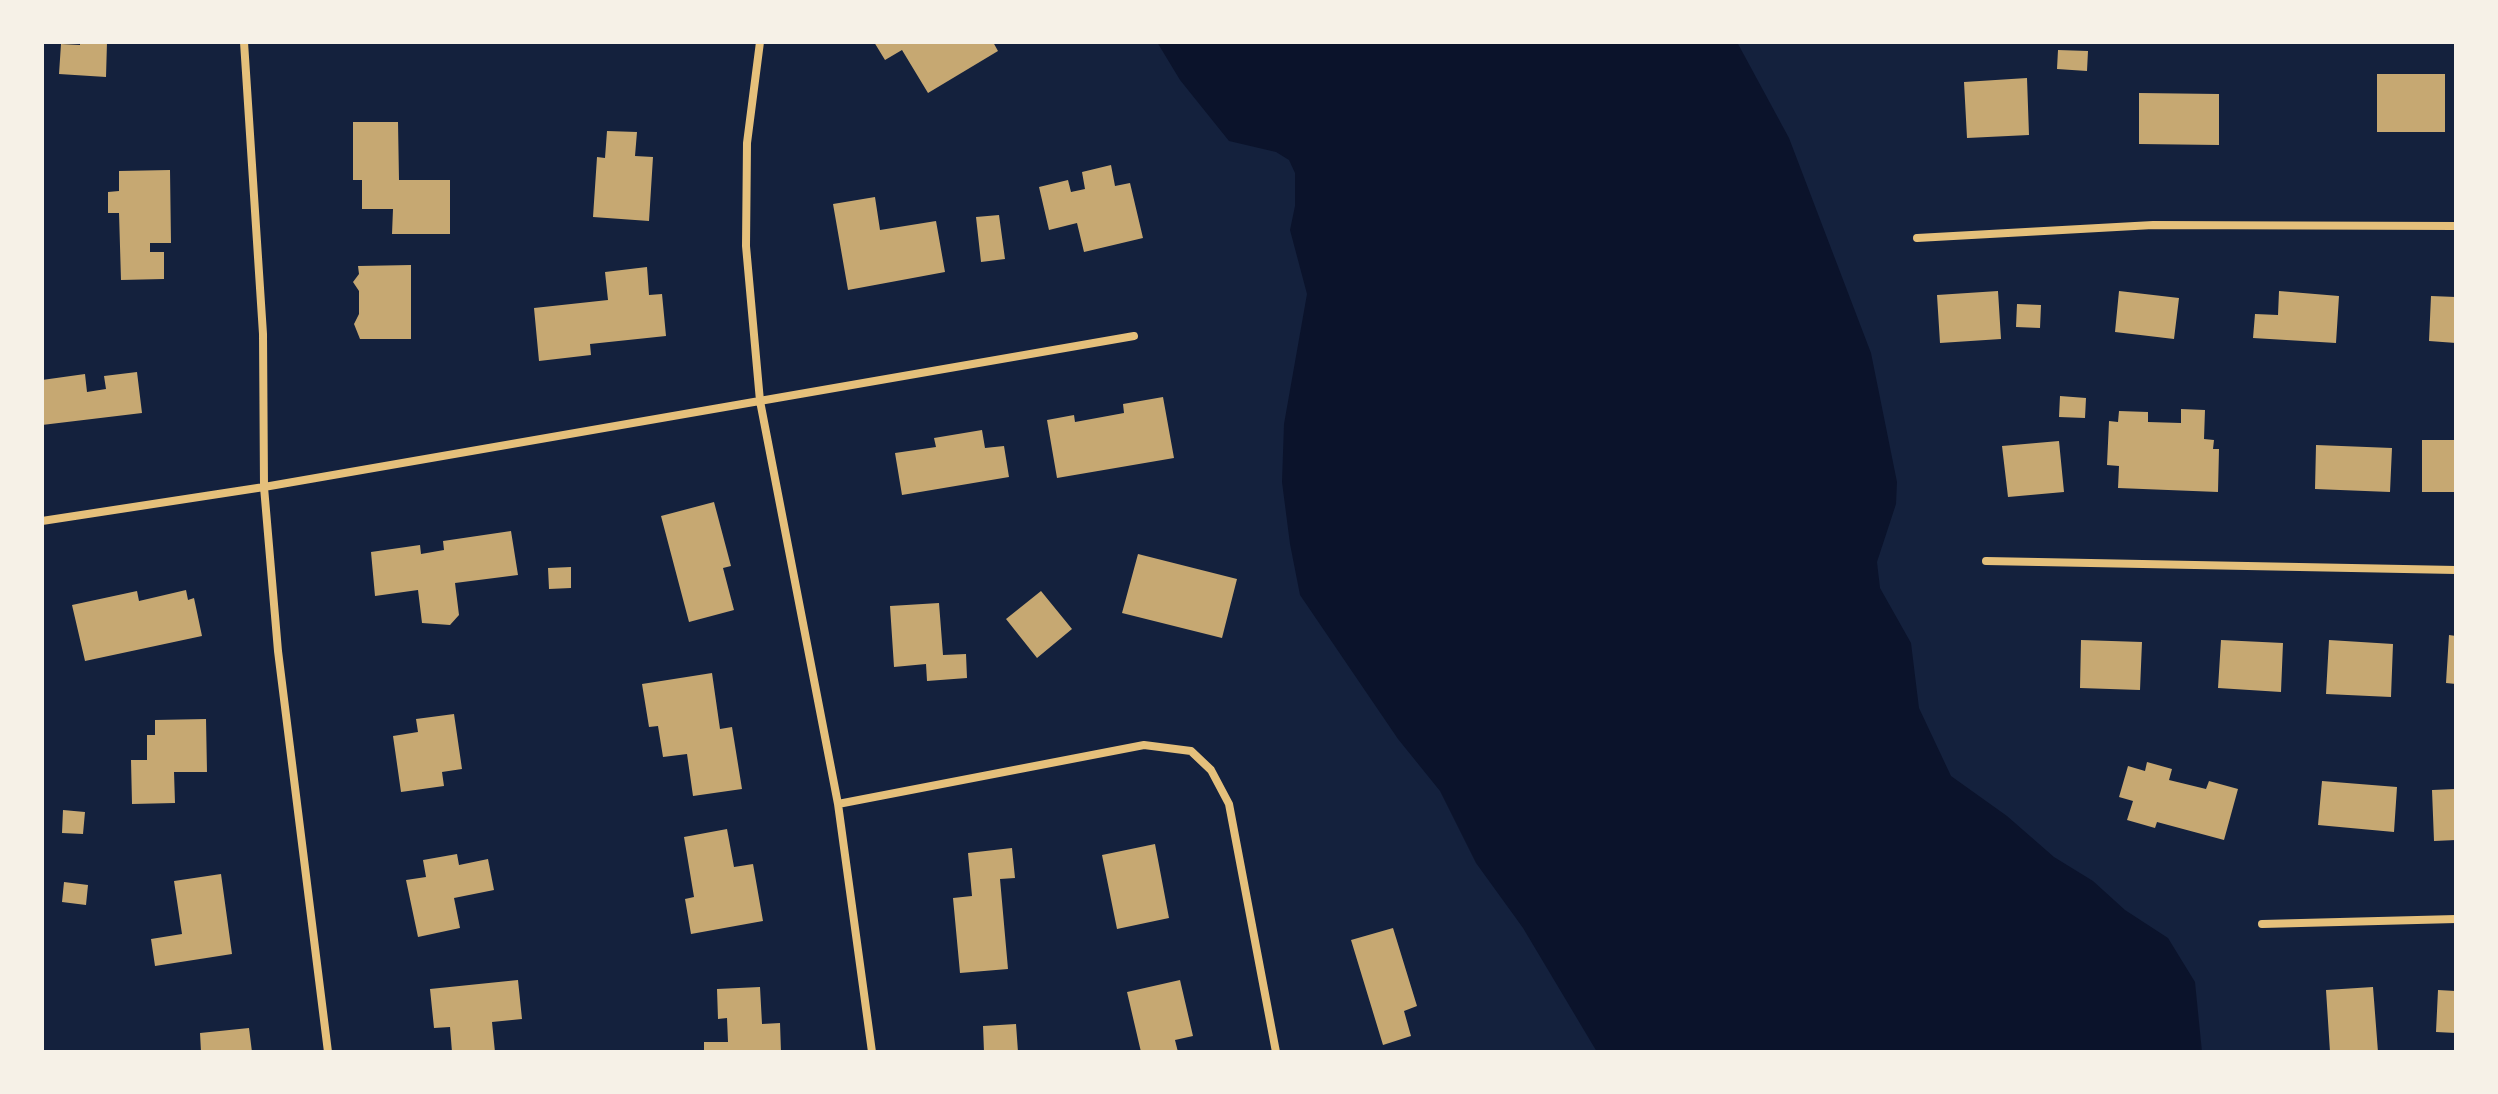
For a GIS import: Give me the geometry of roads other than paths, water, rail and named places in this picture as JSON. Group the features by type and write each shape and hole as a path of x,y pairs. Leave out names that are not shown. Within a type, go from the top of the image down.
{"street":[{"path":"244,42 263,334 264,487 278,651 328,1052"},
{"path":"760,42 747,143 746,246 760,401 838,804 872,1052"},
{"path":"1917,238 2153,225 2456,226"},
{"path":"42,521 264,487 1134,336"},
{"path":"1986,561 2456,570"},
{"path":"838,804 1144,745 1191,751 1211,770 1229,804 1276,1052"},
{"path":"2262,924 2456,919"}],"water":[{"path":"1157,42 1737,42 1789,138 1871,353 1897,482 1896,504 1877,562 1880,588 1911,643 1919,708 1951,776 2007,816 2054,857 2093,881 2125,910 2168,938 2195,982 2202,1052 1597,1052 1523,928 1476,863 1440,791 1398,739 1300,595 1282,482 1284,424 1307,294 1290,230 1295,206 1295,173 1289,160 1276,152 1229,141 1180,80"}]}
